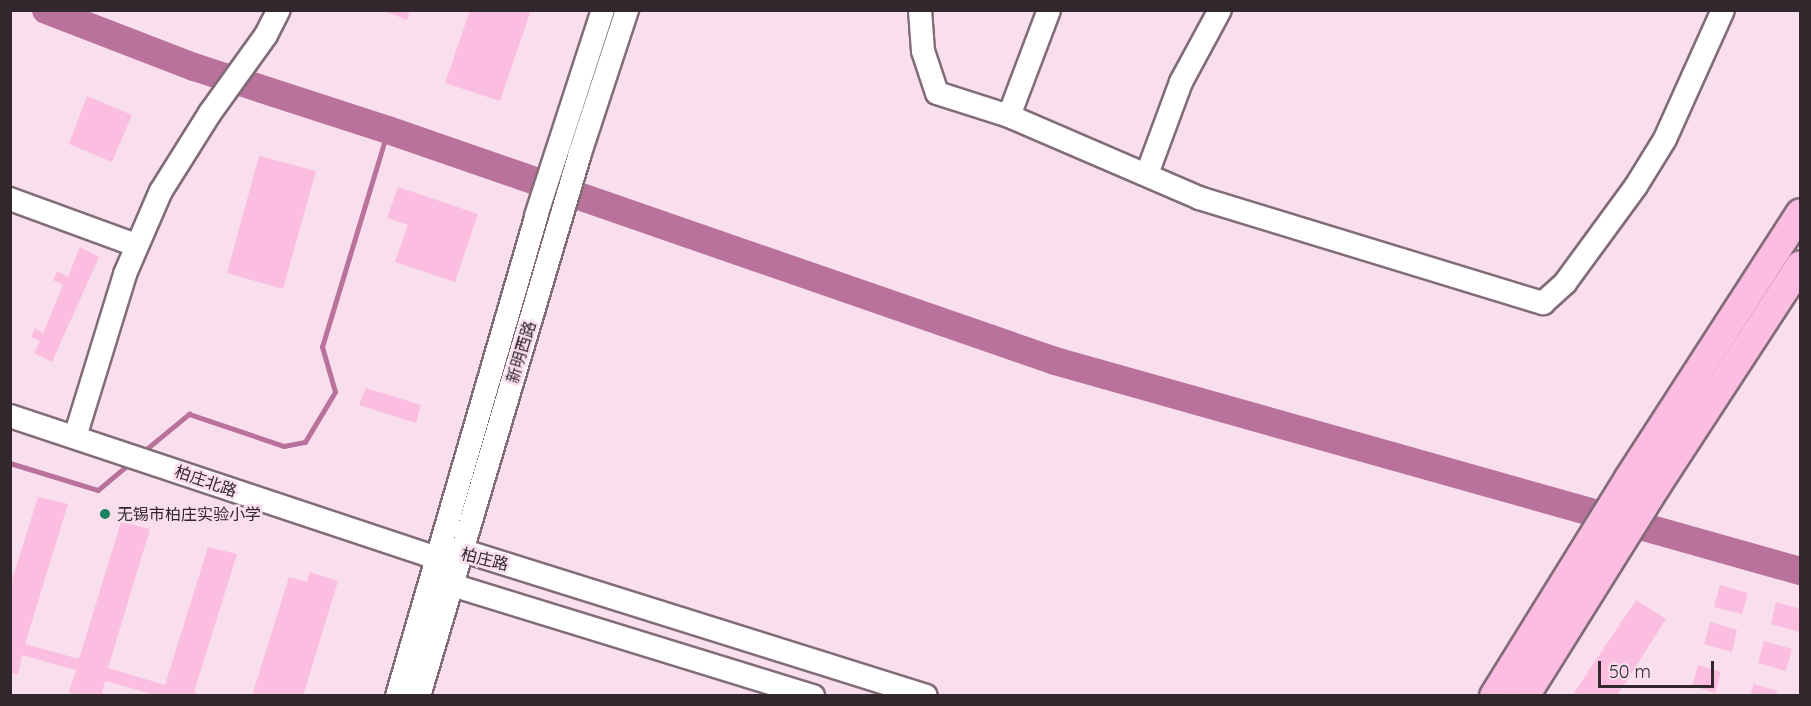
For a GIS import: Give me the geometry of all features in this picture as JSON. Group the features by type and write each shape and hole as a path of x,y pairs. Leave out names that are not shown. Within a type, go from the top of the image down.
{"main road":[{"path":"1494,696 1629,478 1800,214"},
{"path":"1525,696 1657,485 1800,266"}],"street":[{"path":"75,437 136,245 161,191 210,113 266,35 279,10"},
{"name":"新明西路","path":"397,696 536,216 603,10"},
{"name":"新明西路","path":"419,696 580,153 627,10"},
{"path":"920,10 923,51 938,93 1009,116 1199,198 1543,303 1565,284 1642,176 1665,139 1723,10"},
{"path":"1009,116 1050,10"},
{"path":"1147,174 1181,82 1220,10"},
{"path":"10,199 136,245"},
{"name":"柏庄北路","path":"10,416 436,558"},
{"name":"柏庄路","path":"813,696 452,585 436,558 461,550 926,696"}],"building":[{"path":"382,10 410,10 407,20"},
{"path":"470,10 531,10 500,101 445,83"},
{"path":"87,96 132,115 112,162 69,144"},
{"path":"259,156 316,171 283,289 227,273"},
{"path":"398,187 478,214 455,282 395,262 408,225 387,218"},
{"path":"80,247 99,257 52,362 34,353 40,341 31,337 35,328 43,333 63,285 53,280 57,271 68,277"},
{"path":"366,388 421,405 416,423 359,405"},
{"path":"38,497 68,504 25,644 79,659 121,522 150,529 108,668 165,685 208,547 237,554 194,692 202,696 159,696 105,681 101,696 80,696 69,692 76,670 22,655 18,675 10,672 10,586"},
{"path":"310,572 338,581 303,696 252,696 289,577 307,582"},
{"path":"1720,585 1748,593 1742,614 1714,607"},
{"path":"1636,600 1666,619 1617,696 1572,696"},
{"path":"1776,602 1800,609 1799,632 1771,624"},
{"path":"1710,622 1737,630 1732,652 1704,644"},
{"path":"1764,641 1792,649 1786,671 1758,663"},
{"path":"1698,665 1721,672 1715,693 1692,686"},
{"path":"1754,684 1777,691 1776,696 1750,696"}],"waterway":[{"path":"46,10 194,67 388,130 1055,361 1800,571"},
{"path":"143,452 189,414 284,446 305,442 335,392 322,347 388,130"},
{"path":"10,463 98,490 129,464"}],"place":[{"name":"无锡市柏庄实验小学","path":"105,514"}]}
